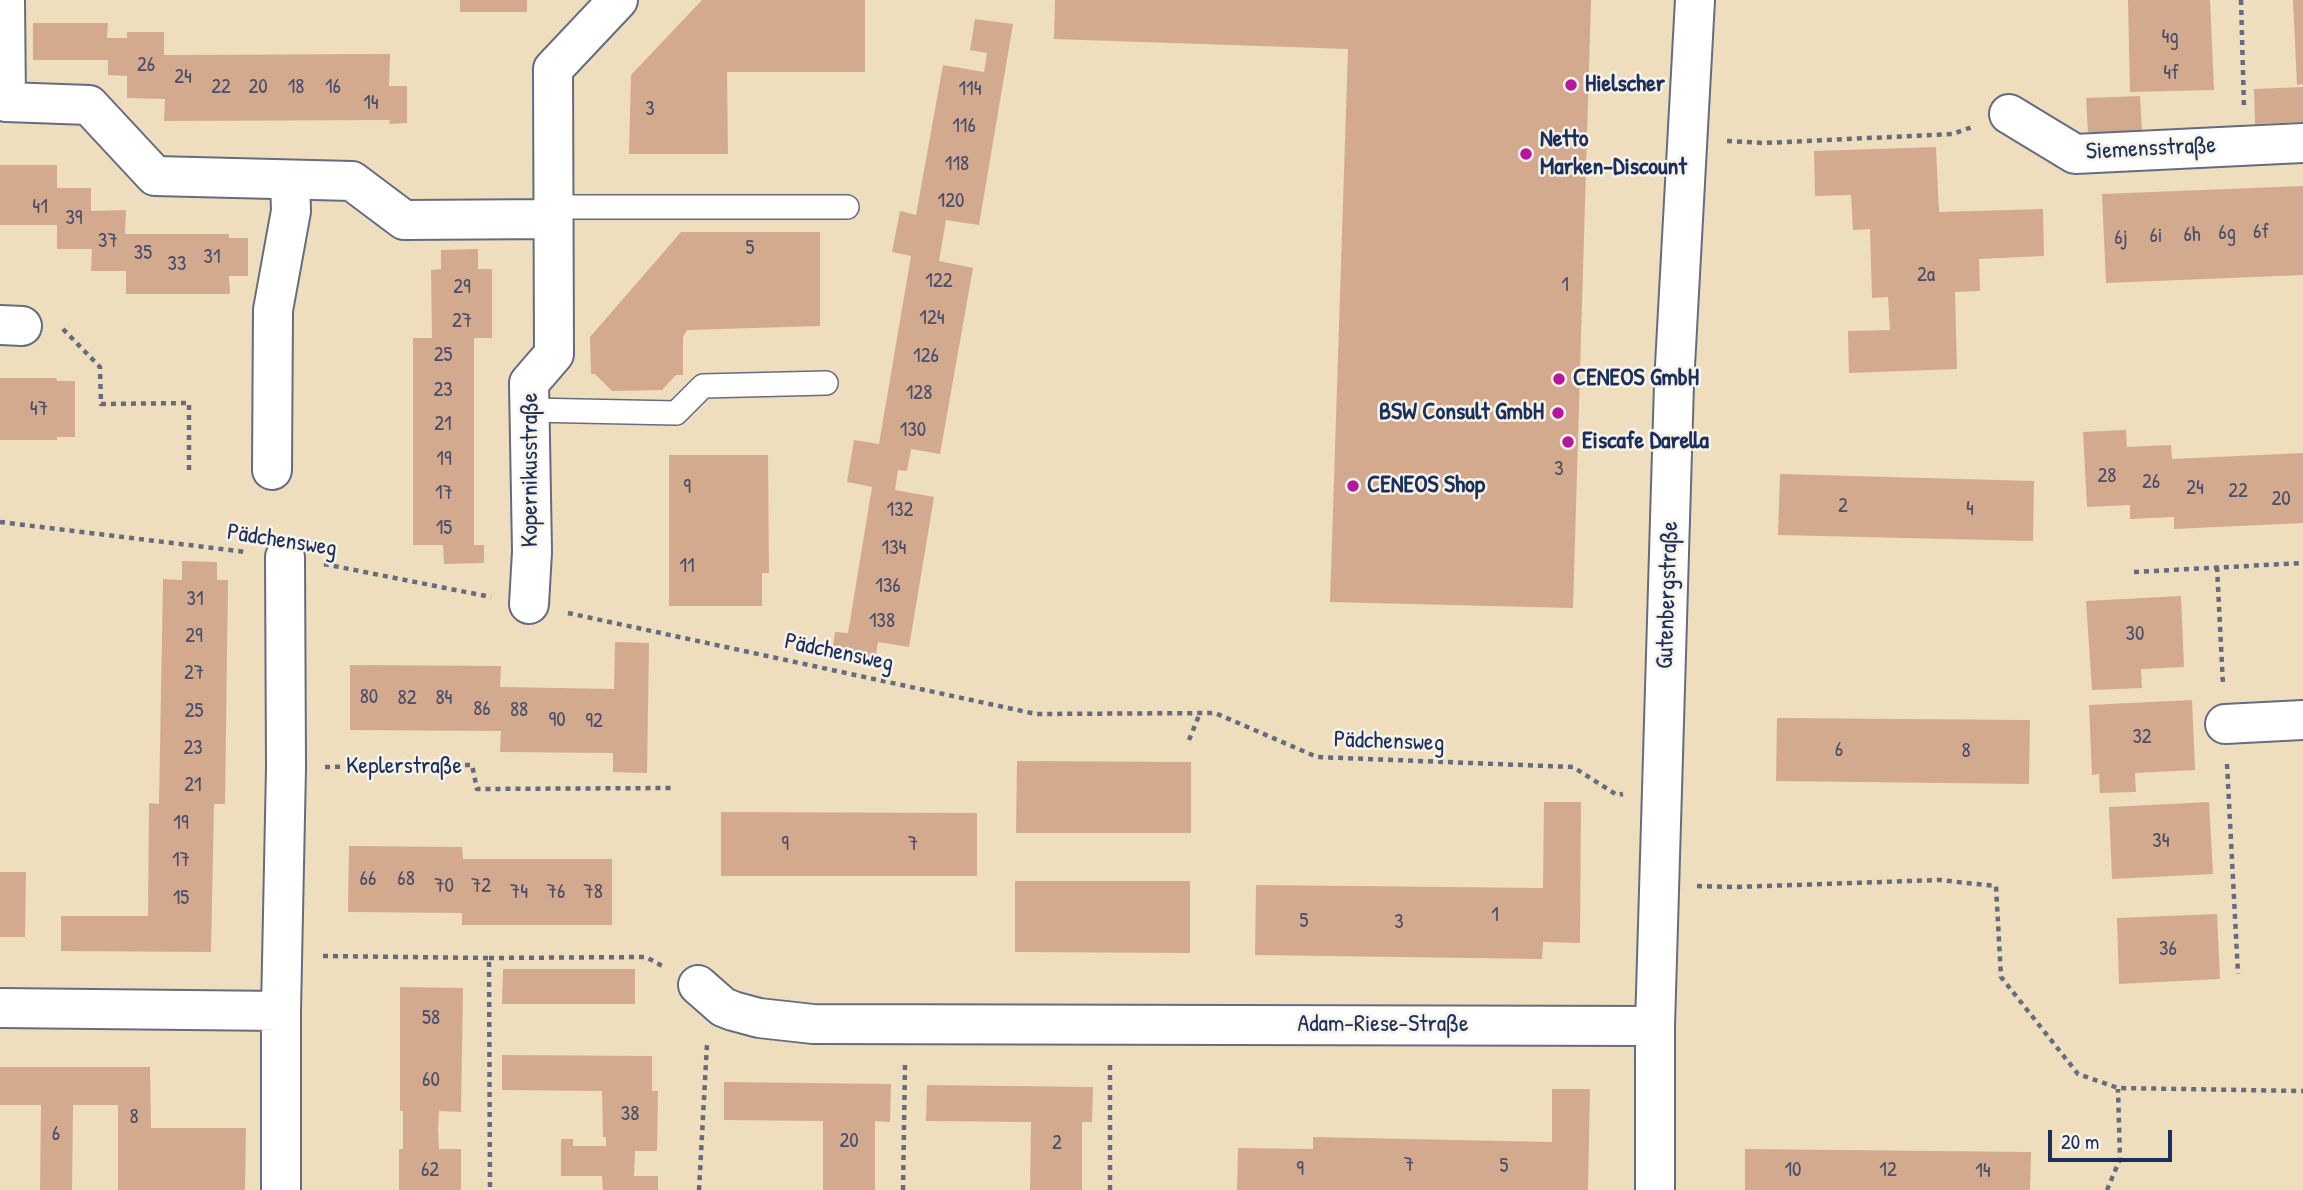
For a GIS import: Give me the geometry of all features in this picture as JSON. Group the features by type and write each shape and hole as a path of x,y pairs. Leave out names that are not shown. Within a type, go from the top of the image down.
{"street":[{"path":"5,0 3,102 89,105 155,176 352,181 404,220 553,213"},
{"name":"Kopernikusstraße","path":"529,604 532,552 529,383 554,354 553,69 618,0"},
{"name":"Gutenbergstraße","path":"1655,1190 1655,1026 1674,384 1695,0"},
{"name":"Siemensstraße","path":"2009,114 2075,154 2303,143"},
{"path":"272,470 273,310 291,211 290,180"},
{"path":"281,1190 281,1011 286,768 285,557"},
{"path":"2225,724 2303,720"},
{"name":"Adam-Riese-Straße","path":"704,991 733,1012 813,1024 1655,1026"},
{"path":"0,1008 281,1011"}],"lane":[{"path":"553,213 848,207"},
{"path":"530,410 677,413 703,386 826,383"}],"path":[{"path":"2241,0 2245,145"},
{"path":"1688,140 1764,143 1953,134 2009,114"},
{"path":"11,325 33,316 51,317 100,367 101,404 188,403 189,470"},
{"name":"Pädchensweg","path":"0,522 285,557 529,604 1036,714 1215,713 1317,757 1573,767 1617,795 1662,791"},
{"path":"2134,572 2303,563"},
{"path":"2217,567 2238,974"},
{"path":"1189,740 1200,713"},
{"name":"Keplerstraße","path":"286,768 472,765 477,789 671,788"},
{"path":"1659,884 1736,887 1939,880 1996,886 2001,977 2078,1074 2118,1088 2303,1091"},
{"path":"282,956 646,957 704,991 699,1190"},
{"path":"489,958 490,1190"},
{"path":"903,1190 906,1024"},
{"path":"1110,1190 1111,1025"},
{"path":"2107,1190 2120,1159 2118,1088"}],"building":[{"path":"460,0 527,0 527,12 460,12"},
{"path":"702,0 865,0 865,72 727,72 728,154 629,154 631,75"},
{"path":"1055,0 1591,0 1573,608 1330,602 1348,49 1054,39"},
{"path":"2128,0 2210,0 2214,90 2130,92"},
{"path":"2293,0 2303,0 2303,84 2297,85"},
{"path":"975,19 1013,24 979,225 946,220 939,261 973,268 940,454 911,449 907,471 898,470 895,490 934,497 909,647 878,642 875,660 832,653 835,632 848,633 872,487 847,482 854,440 879,444 911,256 892,252 900,211 916,215 943,65 984,72 987,53 970,50"},
{"path":"33,23 108,23 107,38 127,38 127,32 164,32 164,55 390,54 389,86 407,86 407,123 389,124 390,120 164,121 165,99 127,98 127,76 108,75 108,60 33,60"},
{"path":"2303,87 2303,122 2255,124 2254,89"},
{"path":"2140,96 2142,131 2088,133 2086,98"},
{"path":"1936,147 1939,212 2043,209 2044,256 1979,259 1980,291 1955,292 1957,369 1849,373 1848,331 1890,330 1888,297 1872,298 1870,229 1853,230 1851,195 1815,196 1814,151"},
{"path":"0,165 57,165 57,188 91,188 91,211 126,210 125,234 229,234 229,238 248,238 248,276 229,276 230,294 126,294 126,271 91,271 92,249 57,249 57,225 0,225"},
{"path":"2303,186 2303,275 2106,283 2102,194"},
{"path":"681,232 820,232 820,326 687,330 683,337 683,375 676,375 662,390 612,391 595,374 591,374 590,337"},
{"path":"478,249 478,269 492,269 492,338 474,338 474,545 484,545 484,563 444,564 443,545 413,545 413,338 432,338 431,270 441,269 441,250"},
{"path":"0,378 56,378 57,381 75,381 75,437 57,437 57,440 0,440"},
{"path":"2126,430 2127,447 2171,445 2172,459 2303,453 2303,523 2174,529 2174,517 2130,519 2130,505 2087,507 2083,432"},
{"path":"669,455 768,455 769,573 762,573 762,606 669,606"},
{"path":"1780,474 2034,481 2033,541 1778,535"},
{"path":"182,561 217,562 217,580 228,580 225,804 214,804 211,952 61,951 61,916 148,916 149,803 159,804 163,579 182,580"},
{"path":"2181,596 2184,667 2141,669 2142,688 2092,690 2086,601"},
{"path":"615,642 649,643 647,773 613,772 613,753 500,752 501,731 350,730 350,665 501,666 500,687 614,689"},
{"path":"2192,700 2195,770 2135,773 2136,792 2100,793 2099,774 2092,775 2089,705"},
{"path":"1777,718 2030,720 2029,784 1776,781"},
{"path":"1017,761 1191,762 1191,833 1016,833"},
{"path":"1544,802 1581,802 1580,943 1543,942 1542,959 1255,955 1256,885 1543,888"},
{"path":"2209,802 2213,874 2112,879 2109,807"},
{"path":"721,812 977,813 977,876 721,876"},
{"path":"349,846 462,847 463,859 612,859 612,925 462,925 462,913 348,912"},
{"path":"0,872 26,872 25,937 0,937"},
{"path":"1015,881 1190,881 1190,953 1015,952"},
{"path":"2217,914 2220,979 2119,984 2117,918"},
{"path":"503,969 635,969 635,1004 502,1004"},
{"path":"400,987 463,988 461,1112 439,1111 438,1130 439,1149 461,1149 461,1190 399,1190 399,1149 403,1149 403,1111 400,1111"},
{"path":"502,1055 652,1056 652,1091 658,1091 657,1151 635,1151 634,1176 658,1176 658,1190 603,1190 602,1176 561,1176 561,1139 573,1139 573,1146 606,1146 606,1137 603,1137 602,1091 502,1090"},
{"path":"0,1067 150,1067 151,1128 246,1128 245,1190 118,1190 118,1105 73,1105 72,1190 40,1190 41,1105 0,1105"},
{"path":"724,1082 891,1084 890,1122 875,1121 875,1190 823,1190 823,1121 724,1120"},
{"path":"927,1085 1093,1087 1092,1122 1082,1122 1082,1190 1030,1190 1031,1122 926,1121"},
{"path":"1552,1089 1590,1089 1588,1190 1237,1190 1238,1148 1313,1149 1313,1137 1552,1142"},
{"path":"1745,1149 2031,1152 2030,1190 1745,1190"}],"place":[{"name":"Hielscher","path":"1571,85"},
{"name":"Netto Marken-Discount","path":"1526,154"},
{"name":"CENEOS GmbH","path":"1559,379"},
{"name":"BSW Consult GmbH","path":"1558,413"},
{"name":"Eiscafe Darella","path":"1568,442"},
{"name":"CENEOS Shop","path":"1353,486"}]}
